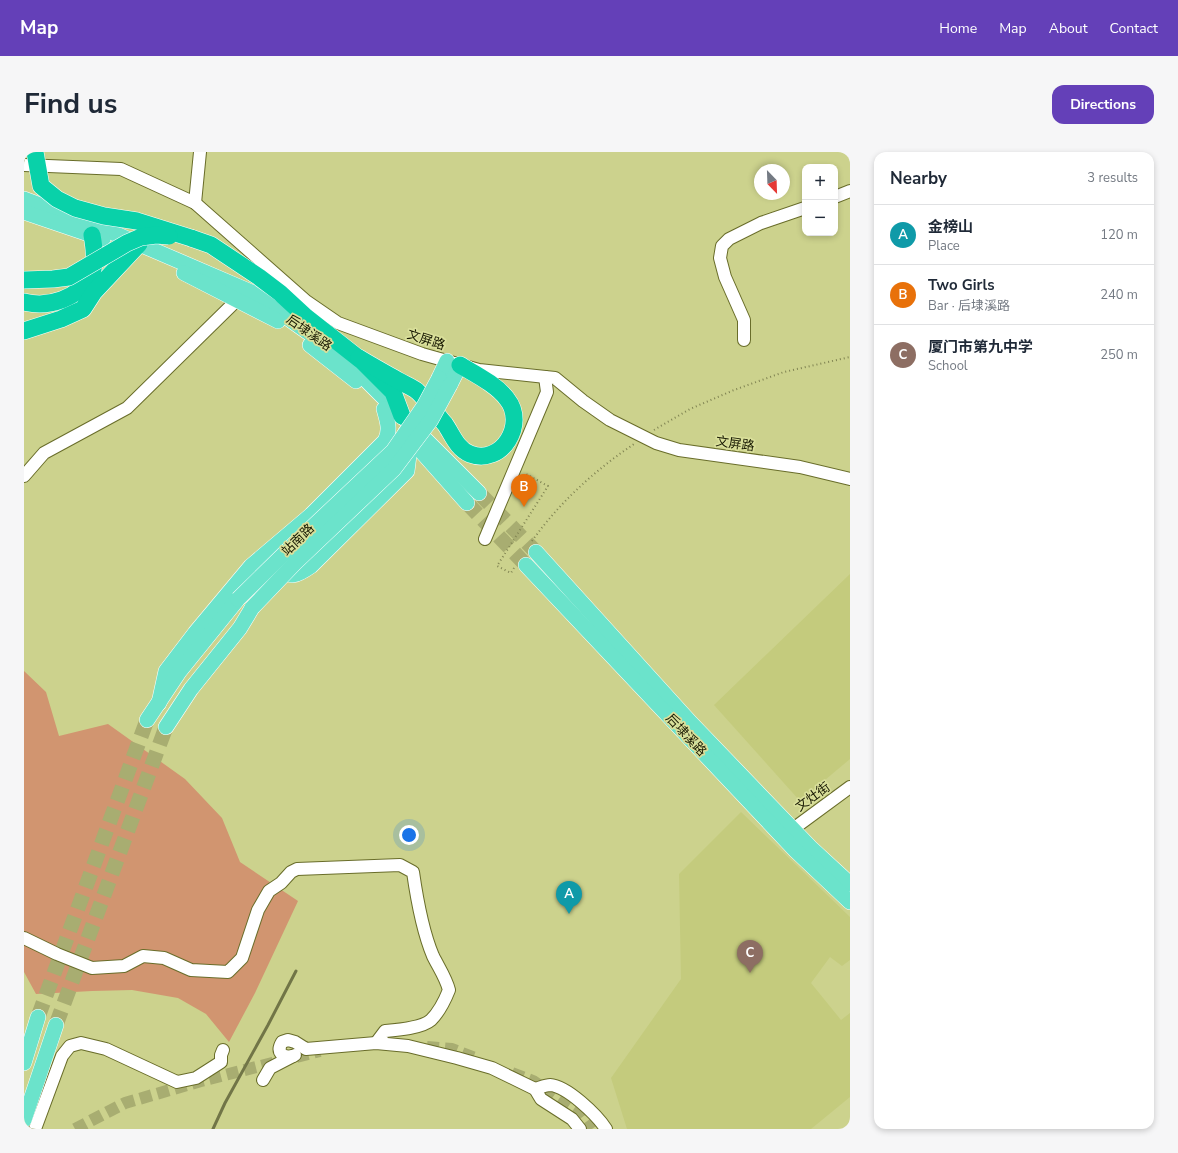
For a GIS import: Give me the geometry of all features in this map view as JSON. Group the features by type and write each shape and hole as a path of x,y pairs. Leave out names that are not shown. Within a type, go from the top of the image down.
{"highway":[{"path":"35,152 41,186 57,199 75,208 104,216 137,221 211,245 259,277 280,293 306,317 359,358 393,392 402,416"},
{"path":"24,302 35,305 56,303 78,291 92,274 97,232"},
{"path":"24,280 53,280 69,277 127,243 141,237 156,235 191,238"},
{"path":"24,331 61,319 83,309 94,292 136,248"},
{"path":"24,308 37,310 64,305 94,292"},
{"path":"359,358 417,391 445,424 459,446 470,454 488,455 505,445 514,425 513,412 508,399 496,388 454,363"}],"main road":[{"path":"24,199 136,248 276,320 356,380 384,409 388,422 389,434 385,441 311,515 251,566 195,633 166,671 158,703"},
{"path":"24,212 97,232"},
{"name":"后埭溪路","path":"136,248 251,292 344,358 402,416 473,498 384,409"},
{"name":"站南路","path":"147,720 179,672 238,599 393,451 424,406 444,381 454,363"},
{"name":"站南路","path":"166,727 191,689 240,628 252,608 295,563 394,469 431,420 444,381"},
{"path":"290,533 276,552 275,559 283,572 291,575 298,575 311,566 407,471 410,447"},
{"name":"后埭溪路","path":"536,552 691,723 792,829 850,884"},
{"name":"后埭溪路","path":"526,565 796,851 850,902"},
{"path":"24,1063 38,1018"},
{"path":"24,1120 56,1025"}],"street":[{"path":"195,203 200,152"},
{"name":"文屏路","path":"24,165 121,169 195,203 306,301 338,323 422,354 479,370 555,378 610,420 656,443 679,450 800,467 850,478"},
{"path":"838,196 850,191"},
{"path":"744,340 744,320 725,277 720,258 722,246 729,239 761,224 802,209"},
{"path":"24,476 44,453 127,408 237,300"},
{"path":"485,539 547,392 545,377"},
{"name":"文灶街","path":"792,829 850,787"},
{"path":"24,938 57,954 92,968 124,966 143,956 164,958 191,970 228,972 242,958 258,910 269,891 281,883 291,872 297,869 400,865 412,872 418,908 433,956 450,990 444,1003 430,1021 408,1029 385,1030 376,1042"},
{"path":"293,1056 285,1056 281,1054 279,1051 279,1046 282,1042 288,1040 295,1042 306,1049 376,1042 408,1046 457,1058 492,1068 535,1089 541,1099 572,1119 580,1129"},
{"path":"35,1129 62,1056 70,1046 81,1043 106,1049 177,1082 196,1078 221,1062 221,1056 224,1050"},
{"path":"263,1080 270,1068 293,1056 313,1049"},
{"path":"535,1089 550,1085 562,1089 584,1104 600,1120 606,1129"}],"path":[{"path":"511,573 497,566 548,486 515,468"}],"shaded area":[{"path":"850,574 850,759 800,801 714,705"},
{"path":"24,671 46,692 59,736 108,724 185,779 222,818 240,862 298,901 255,993 229,1042 206,1014 178,998 132,990 36,994 24,972"},
{"path":"741,812 850,917 850,960 842,966 830,957 811,983 841,1020 850,1013 850,1097 811,1129 627,1129 611,1078 681,979 679,874"}],"tunnel":[{"path":"479,493 536,552"},
{"path":"467,503 526,565"},
{"path":"38,1017 147,720"},
{"path":"56,1025 166,727"},
{"path":"427,1047 452,1049 475,1058"},
{"path":"75,1129 125,1103 201,1081 320,1051"},
{"path":"512,1073 533,1081 582,1115 592,1129"}],"railway":[{"path":"213,1129 225,1103 296,971"}],"place":[{"name":"Two Girls","path":"524,507"},
{"name":"金榜山","path":"569,914"},
{"name":"厦门市第九中学","path":"750,973"}]}
